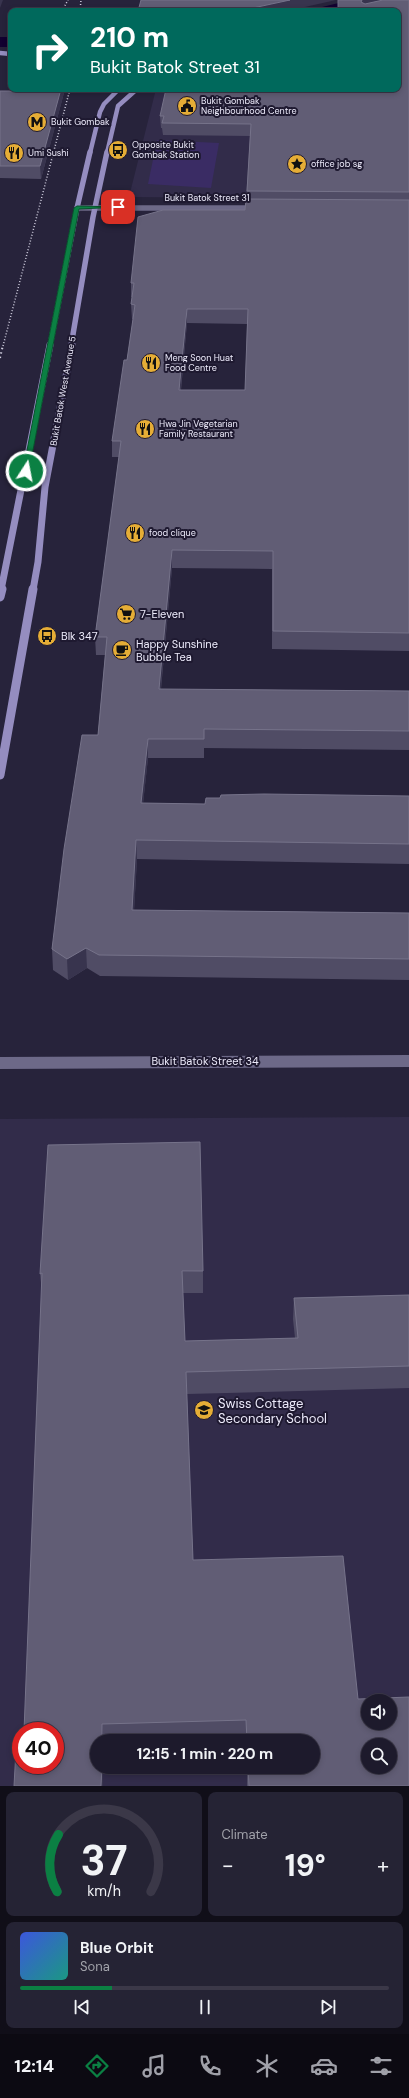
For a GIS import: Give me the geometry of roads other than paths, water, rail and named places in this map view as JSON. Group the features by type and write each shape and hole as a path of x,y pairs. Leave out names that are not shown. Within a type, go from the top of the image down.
{"street":[{"name":"Bukit Batok West Avenue 5","path":"0,598 77,208 100,112 104,104 117,92"},
{"name":"Bukit Batok West Avenue 5","path":"0,775 38,562 45,487 60,414 93,217 115,113 118,106 134,92"},
{"name":"Bukit Batok Street 31","path":"77,208 262,208"},
{"name":"Bukit Batok Street 34","path":"0,1063 409,1061"}],"waterway":[{"path":"336,8 371,0"},
{"path":"0,42 8,42"}],"railway":[{"path":"64,8 68,0"},
{"path":"80,8 81,0"},
{"path":"3,346 69,92"},
{"path":"0,358 3,345"}],"place":[{"name":"Bukit Gombak Neighbourhood Centre","path":"187,106"},
{"name":"Bukit Gombak","path":"37,122"},
{"name":"Opposite Bukit Gombak Station","path":"118,150"},
{"name":"Umi Sushi","path":"14,153"},
{"name":"office job sg","path":"297,164"},
{"name":"Meng Soon Huat Food Centre","path":"151,363"},
{"name":"Hwa Jin Vegetarian Family Restaurant","path":"145,429"},
{"name":"food clique","path":"135,533"},
{"name":"7-Eleven","path":"126,614"},
{"name":"Blk 347","path":"47,636"},
{"name":"Happy Sunshine Bubble Tea","path":"122,650"},
{"name":"Swiss Cottage Secondary School","path":"204,1410"}]}
